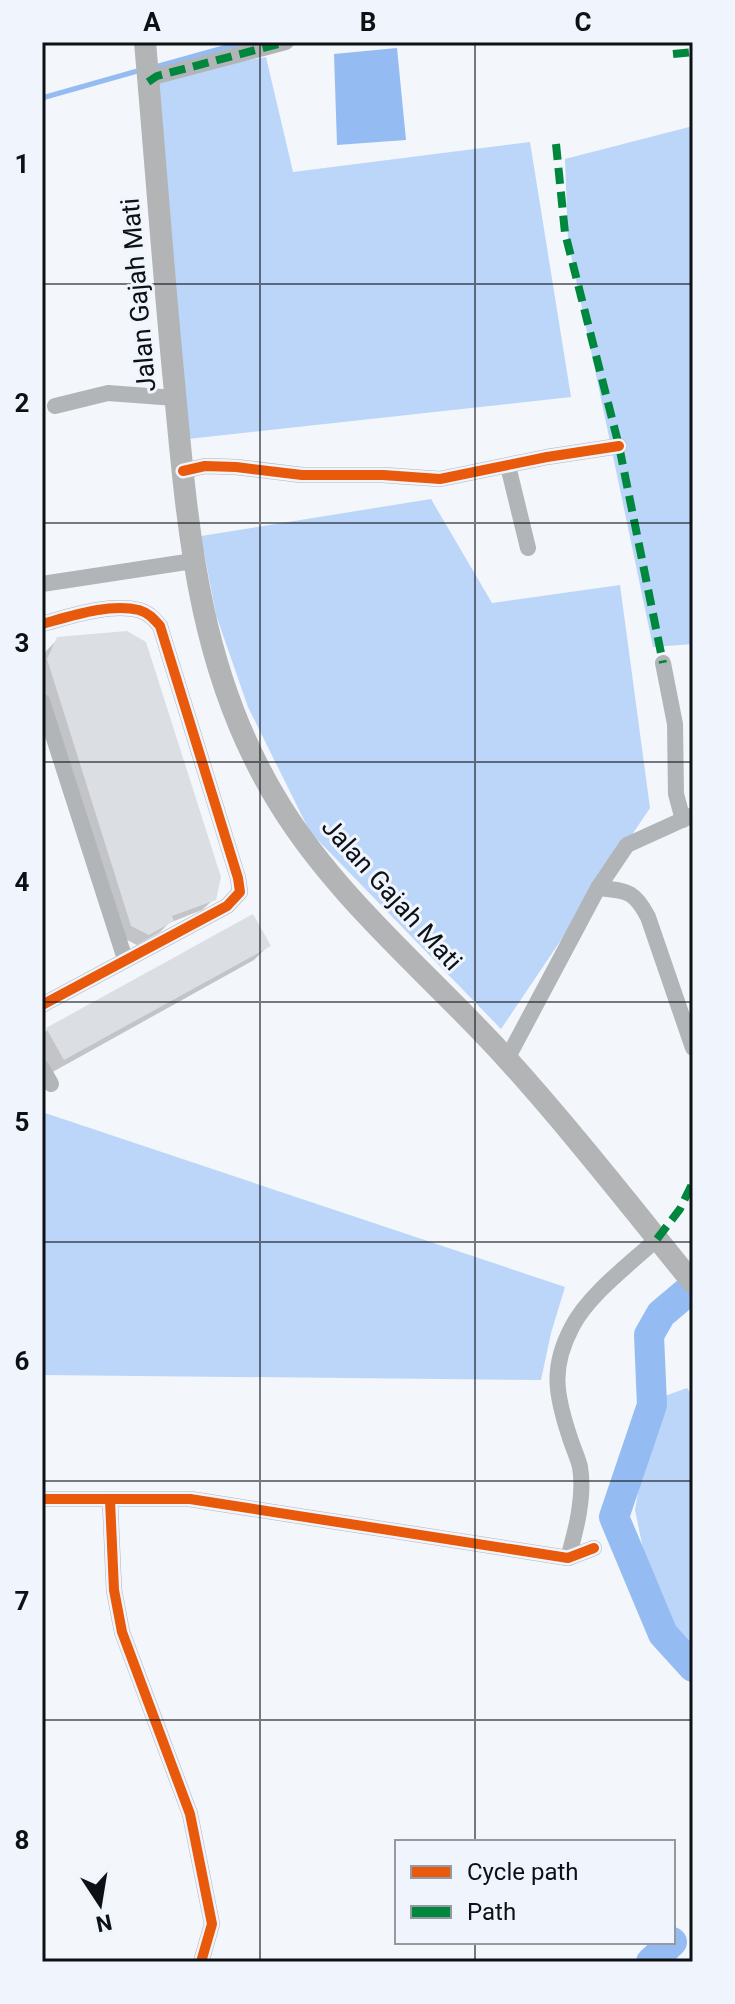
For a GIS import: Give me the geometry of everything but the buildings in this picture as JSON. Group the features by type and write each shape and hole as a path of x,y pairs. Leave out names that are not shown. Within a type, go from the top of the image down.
{"main road":[{"name":"Jalan Gajah Mati","path":"146,62 157,213 193,561 206,628 244,738 279,803 303,839 353,900 507,1059 686,1275"}],"street":[{"path":"146,62 157,76 286,42"},
{"path":"55,406 108,393 175,398"},
{"path":"183,471 205,466 302,475 440,479 619,446"},
{"path":"508,466 528,548"},
{"path":"42,584 193,561"},
{"path":"42,624 90,611 138,610 149,614 160,626 240,892 227,906 42,1005"},
{"path":"507,1059 598,888 627,845 688,818 675,785 675,724 663,663"},
{"path":"42,701 125,959"},
{"path":"598,888 629,892 641,903 693,1048"},
{"path":"42,1068 51,1084"},
{"path":"568,1558 579,1505 580,1469 558,1402 556,1383 559,1357 572,1325 589,1302 657,1239"},
{"path":"42,1499 190,1499 568,1558 594,1548"},
{"path":"110,1500 114,1590 122,1632 190,1814 212,1924 201,1962"}],"shaded area":[{"path":"397,48 406,140 337,145 334,54"},
{"path":"266,57 293,172 530,142 571,397 188,439 158,77"},
{"path":"693,126 693,644 653,647 568,241 565,159"},
{"path":"431,499 492,603 620,585 650,808 501,1029 310,832 248,707 216,615 201,536"},
{"path":"42,1112 565,1287 541,1380 42,1375"},
{"path":"687,1388 693,1397 693,1650 670,1624 643,1549 635,1510 644,1458 662,1397"}],"waterway":[{"path":"155,67 245,42"},
{"path":"42,98 141,70"},
{"path":"693,1287 661,1314 649,1335 652,1405 614,1517 663,1634 693,1667"},
{"path":"651,1962 670,1944"}],"marked path":[{"path":"148,82 157,76 286,42"},
{"path":"673,54 693,52"},
{"path":"556,144 565,233 619,446 663,663"},
{"path":"657,1239 680,1209 693,1182"}],"cycle path":[{"path":"183,471 205,466 302,475 440,479 619,446"},
{"path":"42,624 90,611 127,608 146,613 160,626 240,892 227,906 42,1005"},
{"path":"42,1499 190,1499 568,1558 594,1548"},
{"path":"110,1500 114,1590 122,1632 190,1814 212,1924 201,1962"}]}
